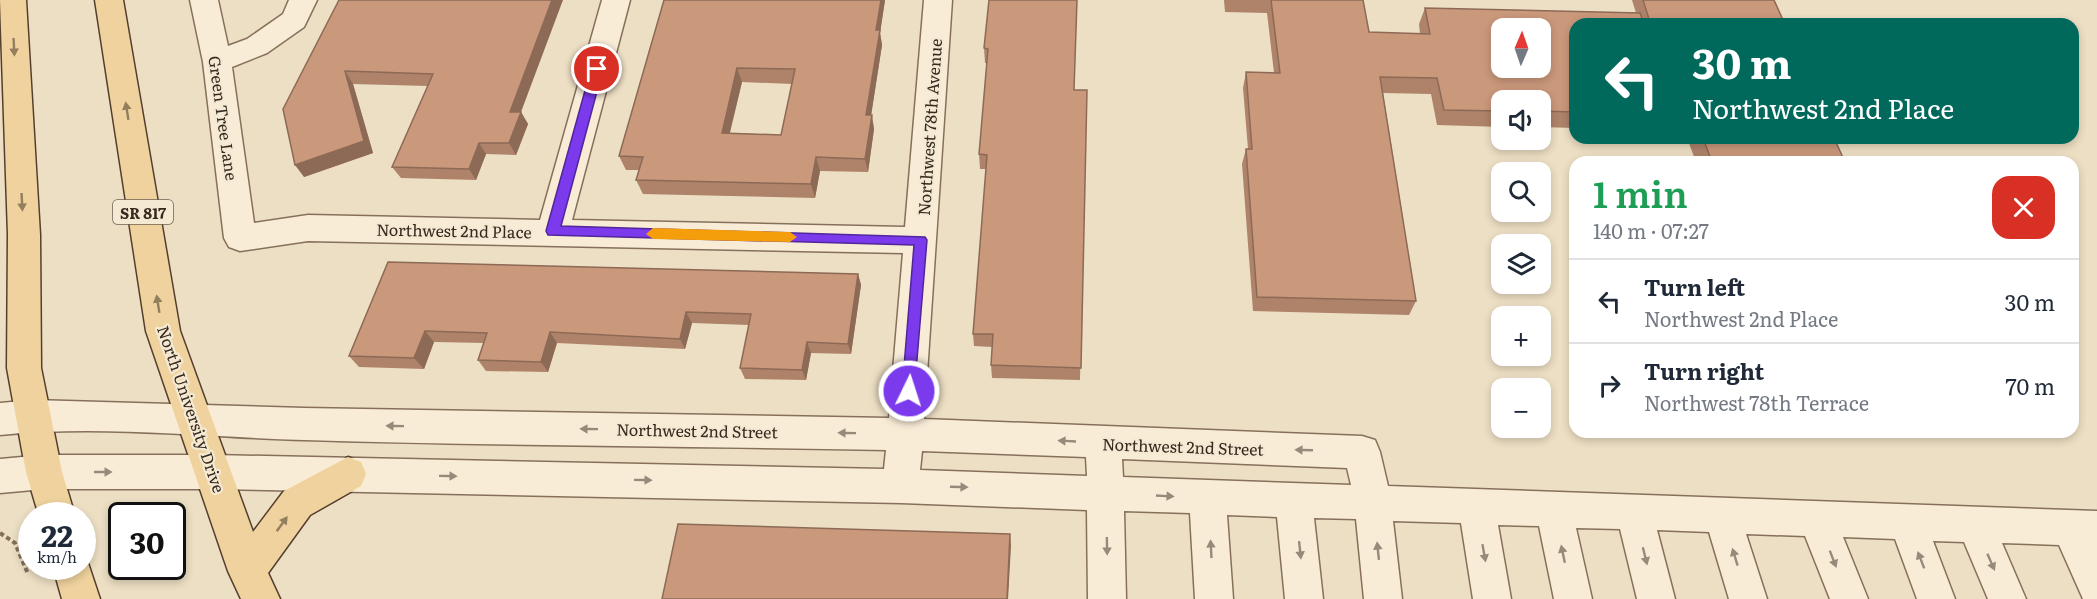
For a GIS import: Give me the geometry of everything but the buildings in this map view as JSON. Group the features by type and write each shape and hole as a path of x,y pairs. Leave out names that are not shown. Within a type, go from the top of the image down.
{"main road":[{"path":"12,0 24,235 24,368 16,417 44,472 53,502"},
{"name":"North University Drive","path":"109,0 163,331 254,585"},
{"path":"254,585 297,503 348,474"},
{"path":"76,580 81,599"}],"street":[{"name":"Green Tree Lane","path":"204,0 217,62 240,238"},
{"path":"217,62 257,46 294,20 303,0"},
{"path":"553,231 616,0"},
{"name":"Northwest 78th Avenue","path":"901,486 938,0"},
{"name":"Northwest 2nd Place","path":"240,238 308,228 921,240"},
{"name":"Northwest 2nd Street","path":"16,417 906,434 1362,452 1373,503"},
{"path":"1104,443 1107,492 1107,599"},
{"path":"0,476 44,472 214,471 901,486 2083,528 2097,586"},
{"path":"1208,498 1214,599"},
{"path":"1294,501 1304,599"},
{"path":"1373,503 1383,599"},
{"path":"1477,507 1492,599"},
{"path":"1554,510 1573,599"},
{"path":"1634,513 1656,599"},
{"path":"1722,516 1748,599"},
{"path":"1817,519 1849,599"},
{"path":"1907,522 1936,599"},
{"path":"1975,525 2007,599"}],"path":[{"path":"0,533 15,543 18,550"}],"slow traffic":[{"path":"653,234 790,237"}],"route":[{"path":"597,69 553,231 921,240 909,391"}]}
